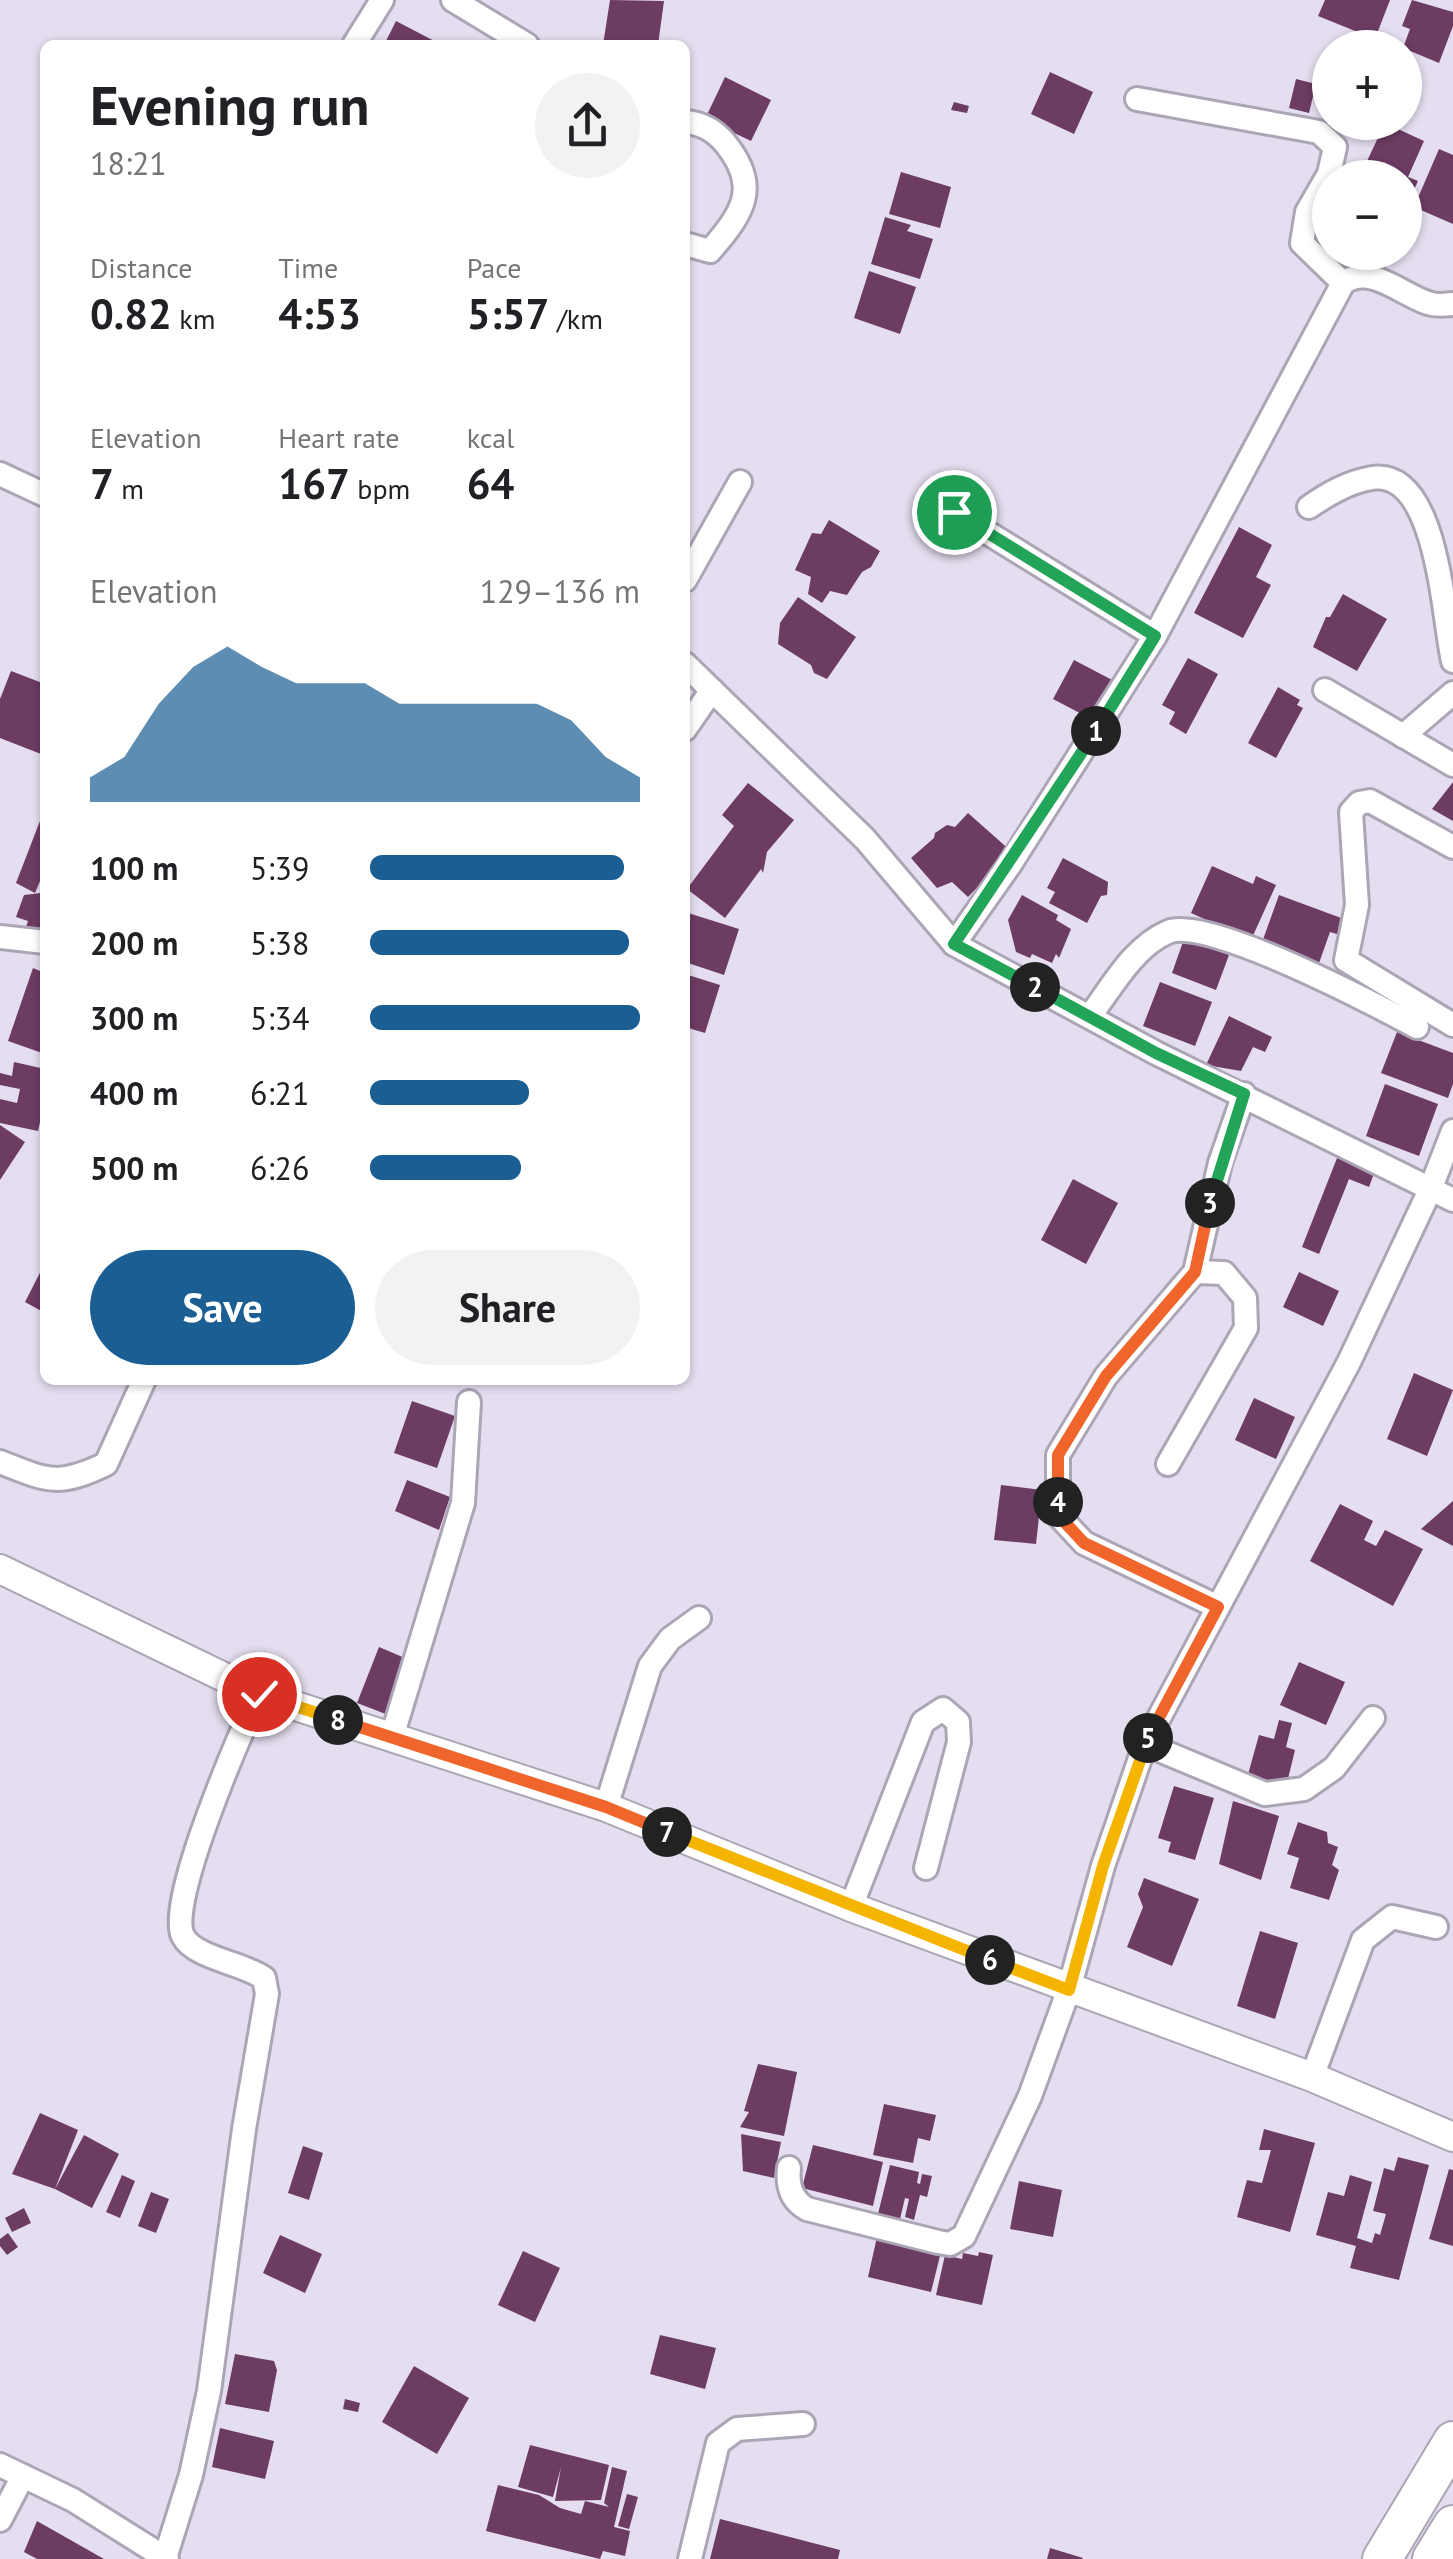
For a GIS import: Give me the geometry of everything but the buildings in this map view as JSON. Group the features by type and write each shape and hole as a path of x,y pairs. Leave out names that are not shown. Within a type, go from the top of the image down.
{"highway":[{"path":"1382,2559 1453,2441"},
{"path":"1432,2559 1453,2525"}],"street":[{"path":"357,40 382,0"},
{"path":"453,0 519,40"},
{"path":"1137,99 1319,132 1335,147 1329,174 1307,212 1302,243 1344,283"},
{"path":"690,124 717,133 743,165 745,191 736,221 710,251 690,245"},
{"path":"954,944 1009,866 1155,636 1344,283 1364,275 1429,304 1453,304"},
{"path":"0,474 40,493"},
{"path":"1309,507 1338,489 1376,477 1405,486 1421,510 1433,548 1453,661"},
{"path":"690,571 740,482"},
{"path":"954,512 1155,636"},
{"path":"690,669 865,838 954,944 1156,1053 1453,1200"},
{"path":"690,722 712,690"},
{"path":"1325,690 1453,765"},
{"path":"1403,736 1453,694"},
{"path":"1453,847 1370,801 1359,803 1351,812 1357,904 1346,960 1453,1025"},
{"path":"1090,1016 1144,945 1172,929 1205,932 1335,983 1418,1027"},
{"path":"0,937 40,941"},
{"path":"1218,1607 1084,1543 1058,1515 1058,1455 1106,1376 1195,1272 1220,1162 1244,1094"},
{"path":"789,2168 788,2185 793,2197 807,2209 938,2242 950,2244 964,2236 1030,2096 1069,1990 1103,1866 1145,1744 1349,1362 1430,1190 1453,1131"},
{"path":"1168,1464 1246,1328 1245,1298 1224,1273 1195,1272"},
{"path":"0,1462 38,1477 72,1480 106,1464 142,1385"},
{"path":"392,1738 463,1503 469,1402"},
{"path":"0,1569 259,1694 606,1807 850,1907 1312,2077 1453,2138"},
{"path":"606,1807 650,1666 670,1639 699,1618"},
{"path":"0,2465 74,2500 166,2558 191,2475 209,2391 244,2129 267,1994 264,1978 253,1970 195,1949 184,1938 179,1925 180,1908 201,1837 259,1694"},
{"path":"850,1907 923,1722 943,1710 958,1722 959,1742 926,1868"},
{"path":"1145,1744 1265,1794 1304,1789 1334,1768 1373,1718"},
{"path":"1312,2077 1362,1940 1392,1918 1436,1927"},
{"path":"1383,2105 1453,2123"},
{"path":"690,2559 718,2443 737,2429 802,2424"},
{"path":"0,2520 23,2476"}],"route":[{"path":"259,1694 606,1807 850,1907 1069,1990 1103,1866 1145,1744 1218,1607 1084,1543 1058,1515 1058,1455 1106,1376 1195,1272 1220,1162 1244,1094 1156,1053 954,944 1079,759 1155,636 954,512"}]}
